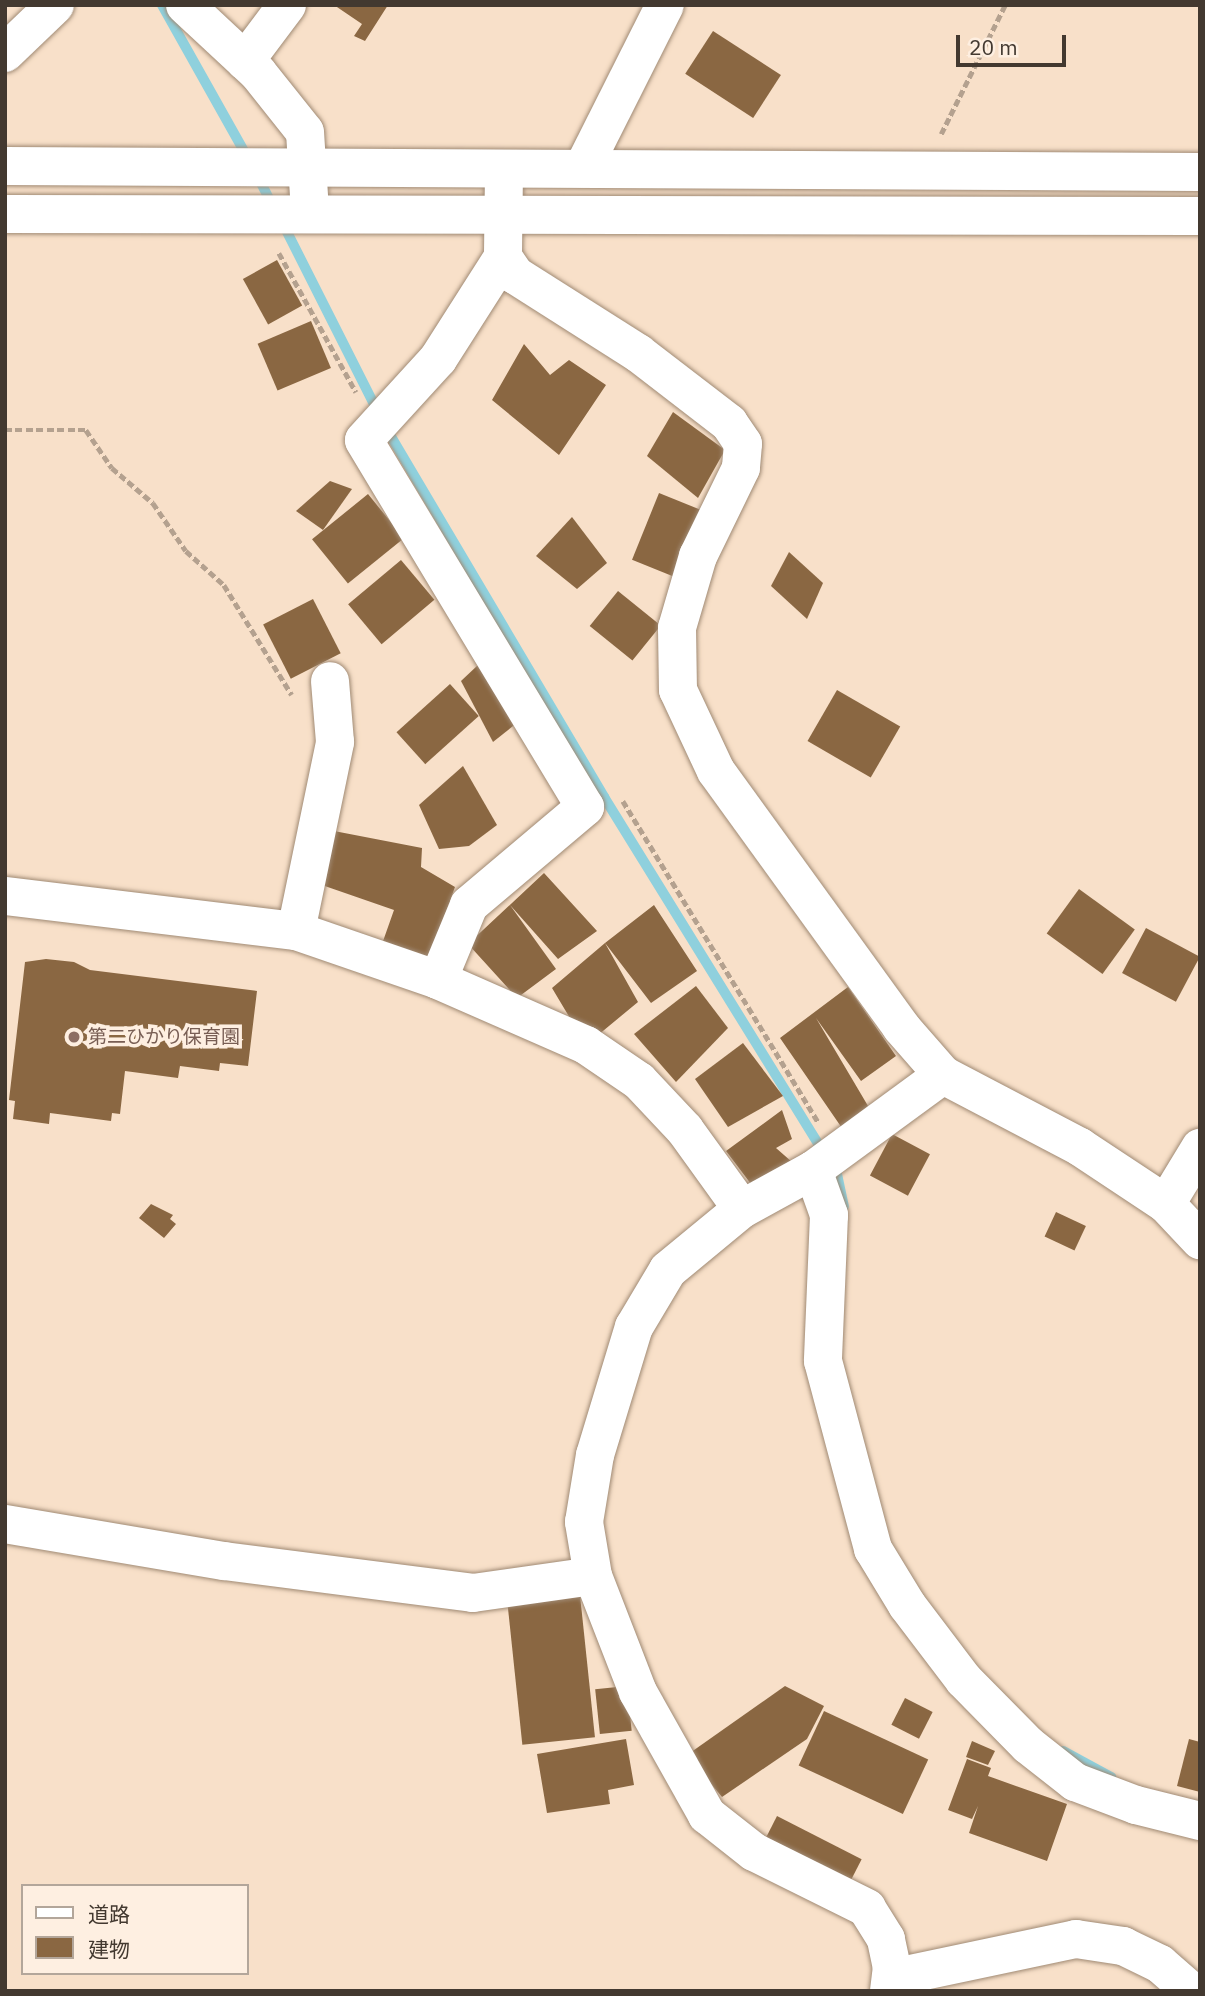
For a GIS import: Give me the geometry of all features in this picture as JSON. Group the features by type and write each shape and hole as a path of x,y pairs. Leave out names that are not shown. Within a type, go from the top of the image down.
{"street":[{"path":"5,53 55,5"},
{"path":"185,5 245,61 305,132 307,170 284,219"},
{"path":"245,61 287,5"},
{"path":"583,168 665,5"},
{"path":"5,166 254,170 504,171 583,168 1200,172"},
{"path":"439,980 469,905 586,807 364,440 438,359 503,257 504,171"},
{"path":"5,214 284,219 504,213 1200,216"},
{"path":"503,257 515,275 638,353 729,423 743,444 741,468 698,556 677,628 678,690 716,771 901,1027 943,1075 1080,1147 1166,1204 1200,1240"},
{"path":"296,931 335,742 330,681"},
{"path":"5,897 296,931 439,980 586,1045 639,1081 685,1130 742,1209"},
{"path":"943,1075 824,1162 742,1209 668,1270 634,1327 593,1468 584,1522 593,1576 638,1692 707,1815 754,1852 867,1908 886,1939 890,1985 1076,1939 1123,1946 1160,1964 1191,1991"},
{"path":"1166,1204 1200,1148"},
{"path":"824,1162 829,1215 823,1361 873,1549 907,1605 964,1680 1028,1745 1075,1782 1136,1805 1200,1821"},
{"path":"5,1524 224,1561 473,1593 593,1576"}],"path":[{"path":"927,171 1005,5"},
{"path":"284,219 382,422"},
{"path":"5,430 86,430 112,468 153,503 186,551 224,585 255,630 281,683 335,742"}],"building":[{"path":"334,5 388,5 365,41 354,36 362,24"},
{"path":"713,31 781,75 753,118 685,74"},
{"path":"277,260 302,305 268,324 243,279"},
{"path":"311,321 331,368 278,391 258,344"},
{"path":"524,344 550,375 569,360 606,385 559,455 492,400"},
{"path":"673,412 725,450 698,498 647,456"},
{"path":"330,481 352,489 323,530 296,511"},
{"path":"659,493 704,511 677,578 632,560"},
{"path":"368,494 404,538 348,584 312,539"},
{"path":"572,517 607,563 577,589 536,556"},
{"path":"789,552 823,583 807,619 771,586"},
{"path":"401,560 434,600 382,644 348,604"},
{"path":"618,591 661,626 632,661 590,626"},
{"path":"313,599 341,653 291,679 263,624"},
{"path":"478,665 518,722 493,742 461,681"},
{"path":"450,684 479,716 425,764 396,732"},
{"path":"837,690 900,726 871,778 808,741"},
{"path":"463,766 497,825 469,846 439,849 419,805"},
{"path":"334,831 422,848 421,867 455,887 427,964 382,944 394,910 319,884"},
{"path":"544,873 597,931 558,959 510,905 556,969 517,998 468,944"},
{"path":"1079,889 1135,930 1102,974 1047,933"},
{"path":"654,905 697,971 651,1003 605,943"},
{"path":"1146,928 1200,957 1176,1002 1122,973"},
{"path":"605,943 638,1002 586,1045 552,988"},
{"path":"46,959 74,962 90,970 257,991 248,1066 220,1063 219,1071 180,1066 178,1078 125,1071 120,1114 112,1113 111,1121 50,1113 49,1124 13,1119 15,1101 9,1100 25,962"},
{"path":"696,986 728,1028 676,1082 634,1034"},
{"path":"848,987 896,1056 861,1081 816,1018 871,1111 844,1131 780,1038"},
{"path":"743,1043 783,1096 728,1127 695,1079"},
{"path":"782,1110 792,1139 776,1148 792,1162 754,1188 726,1151"},
{"path":"892,1134 930,1154 908,1196 870,1175"},
{"path":"151,1204 173,1215 170,1219 176,1224 164,1238 139,1218"},
{"path":"1056,1212 1086,1226 1074,1250 1045,1236"},
{"path":"580,1595 595,1737 522,1745 507,1603"},
{"path":"627,1686 632,1731 600,1734 595,1689"},
{"path":"785,1686 824,1706 807,1739 722,1797 687,1755"},
{"path":"905,1698 933,1712 919,1739 891,1725"},
{"path":"824,1711 928,1760 903,1814 799,1765"},
{"path":"626,1739 634,1785 608,1790 610,1804 547,1813 537,1754"},
{"path":"1189,1739 1200,1742 1200,1792 1177,1786"},
{"path":"972,1741 995,1751 988,1765 966,1757"},
{"path":"967,1759 991,1768 988,1776 1067,1804 1047,1861 969,1833 978,1806 972,1819 948,1810"},
{"path":"777,1816 862,1859 846,1890 761,1847"}],"waterway":[{"path":"162,5 248,158"},
{"path":"257,175 274,208"},
{"path":"282,222 379,414"},
{"path":"386,428 604,797 837,1174 844,1206"},
{"path":"1063,1751 1111,1777"}],"place":[{"name":"第二ひかり保育園","path":"74,1037"}]}
